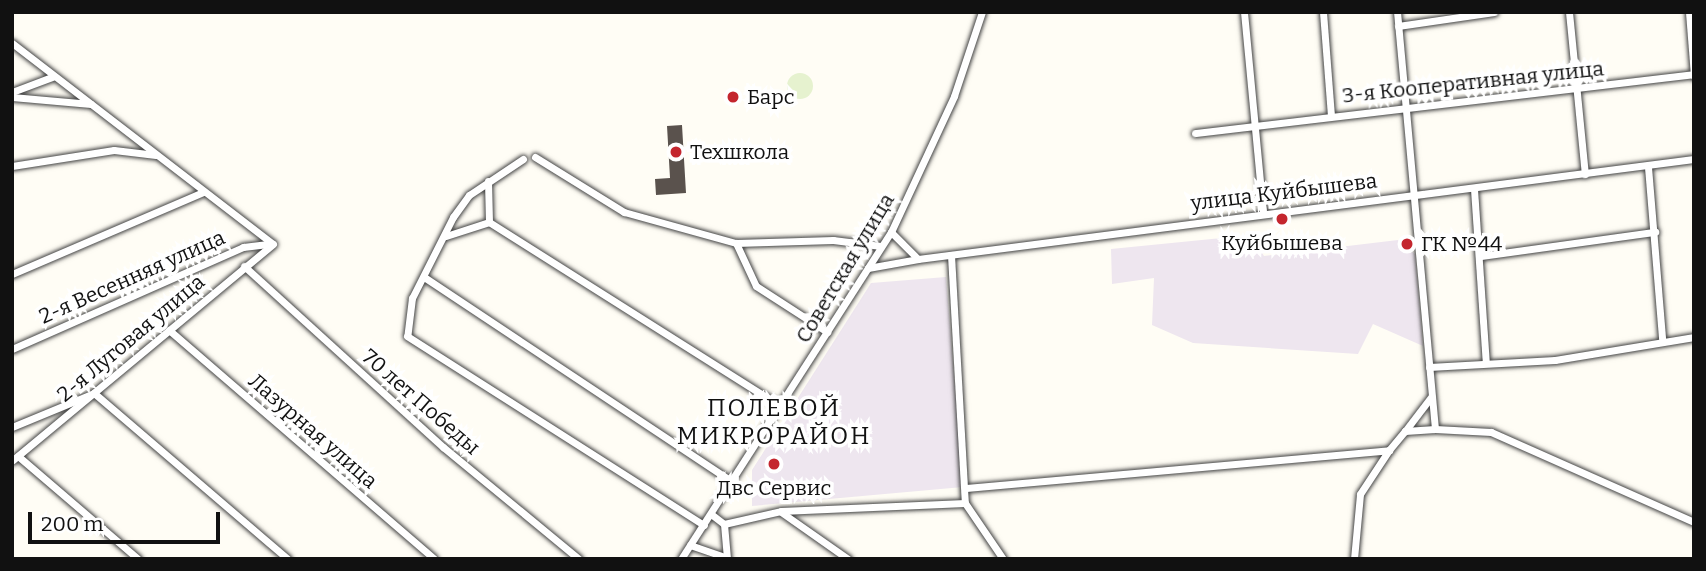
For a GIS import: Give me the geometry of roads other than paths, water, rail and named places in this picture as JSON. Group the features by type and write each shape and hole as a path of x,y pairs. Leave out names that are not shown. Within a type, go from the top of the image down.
{"street":[{"name":"Советская улица","path":"681,559 891,232 954,96 982,12"},
{"path":"1244,12 1263,213"},
{"path":"1323,12 1331,116"},
{"path":"1397,12 1417,193 1435,429"},
{"path":"1398,26 1494,12"},
{"path":"1569,12 1579,89 1585,174"},
{"path":"1689,12 1694,75"},
{"path":"12,43 52,77 98,105 271,244"},
{"name":"3-я Кооперативная улица","path":"1195,133 1694,75"},
{"path":"12,92 52,77"},
{"path":"12,97 98,105"},
{"path":"12,166 114,150 159,155"},
{"path":"535,158 624,212 736,243 833,240 881,246"},
{"path":"523,159 469,195 412,298 407,336 704,525"},
{"name":"улица Куйбышева","path":"868,268 1263,213 1417,193 1474,189 1694,159"},
{"path":"1648,167 1662,338"},
{"path":"488,181 489,222"},
{"path":"1474,189 1481,256 1486,363"},
{"path":"12,274 203,192"},
{"path":"446,236 489,222"},
{"path":"489,222 780,406"},
{"path":"891,232 918,259"},
{"path":"1481,256 1655,232"},
{"path":"736,243 756,286 827,332"},
{"name":"2-я Луговая улица","path":"15,458 271,244"},
{"name":"2-я Весенняя улица","path":"12,349 243,247 271,244"},
{"path":"951,255 965,503 1003,559"},
{"name":"70 лет Победы","path":"244,266 443,447 579,559"},
{"path":"424,277 732,482"},
{"name":"Лазурная улица","path":"169,330 435,559"},
{"path":"1429,367 1555,360 1662,338 1694,337"},
{"path":"12,427 94,393 288,559"},
{"path":"1354,559 1360,494 1389,450 1432,396"},
{"path":"1405,431 1435,429 1491,432 1694,522"},
{"path":"966,488 1389,450"},
{"path":"15,458 138,559"},
{"path":"724,524 781,511 965,503"},
{"path":"781,511 848,559"},
{"path":"690,545 726,558 724,524 711,514"}],"place":[{"name":"Барс","path":"733,97"},
{"name":"Техшкола","path":"676,152"},
{"name":"Куйбышева","path":"1282,219"},
{"name":"ГК №44","path":"1407,244"},
{"name":"Двс Сервис","path":"774,464"}],"district":[{"name":"ПОЛЕВОЙ МИКРОРАЙОН","path":"774,423"}]}
